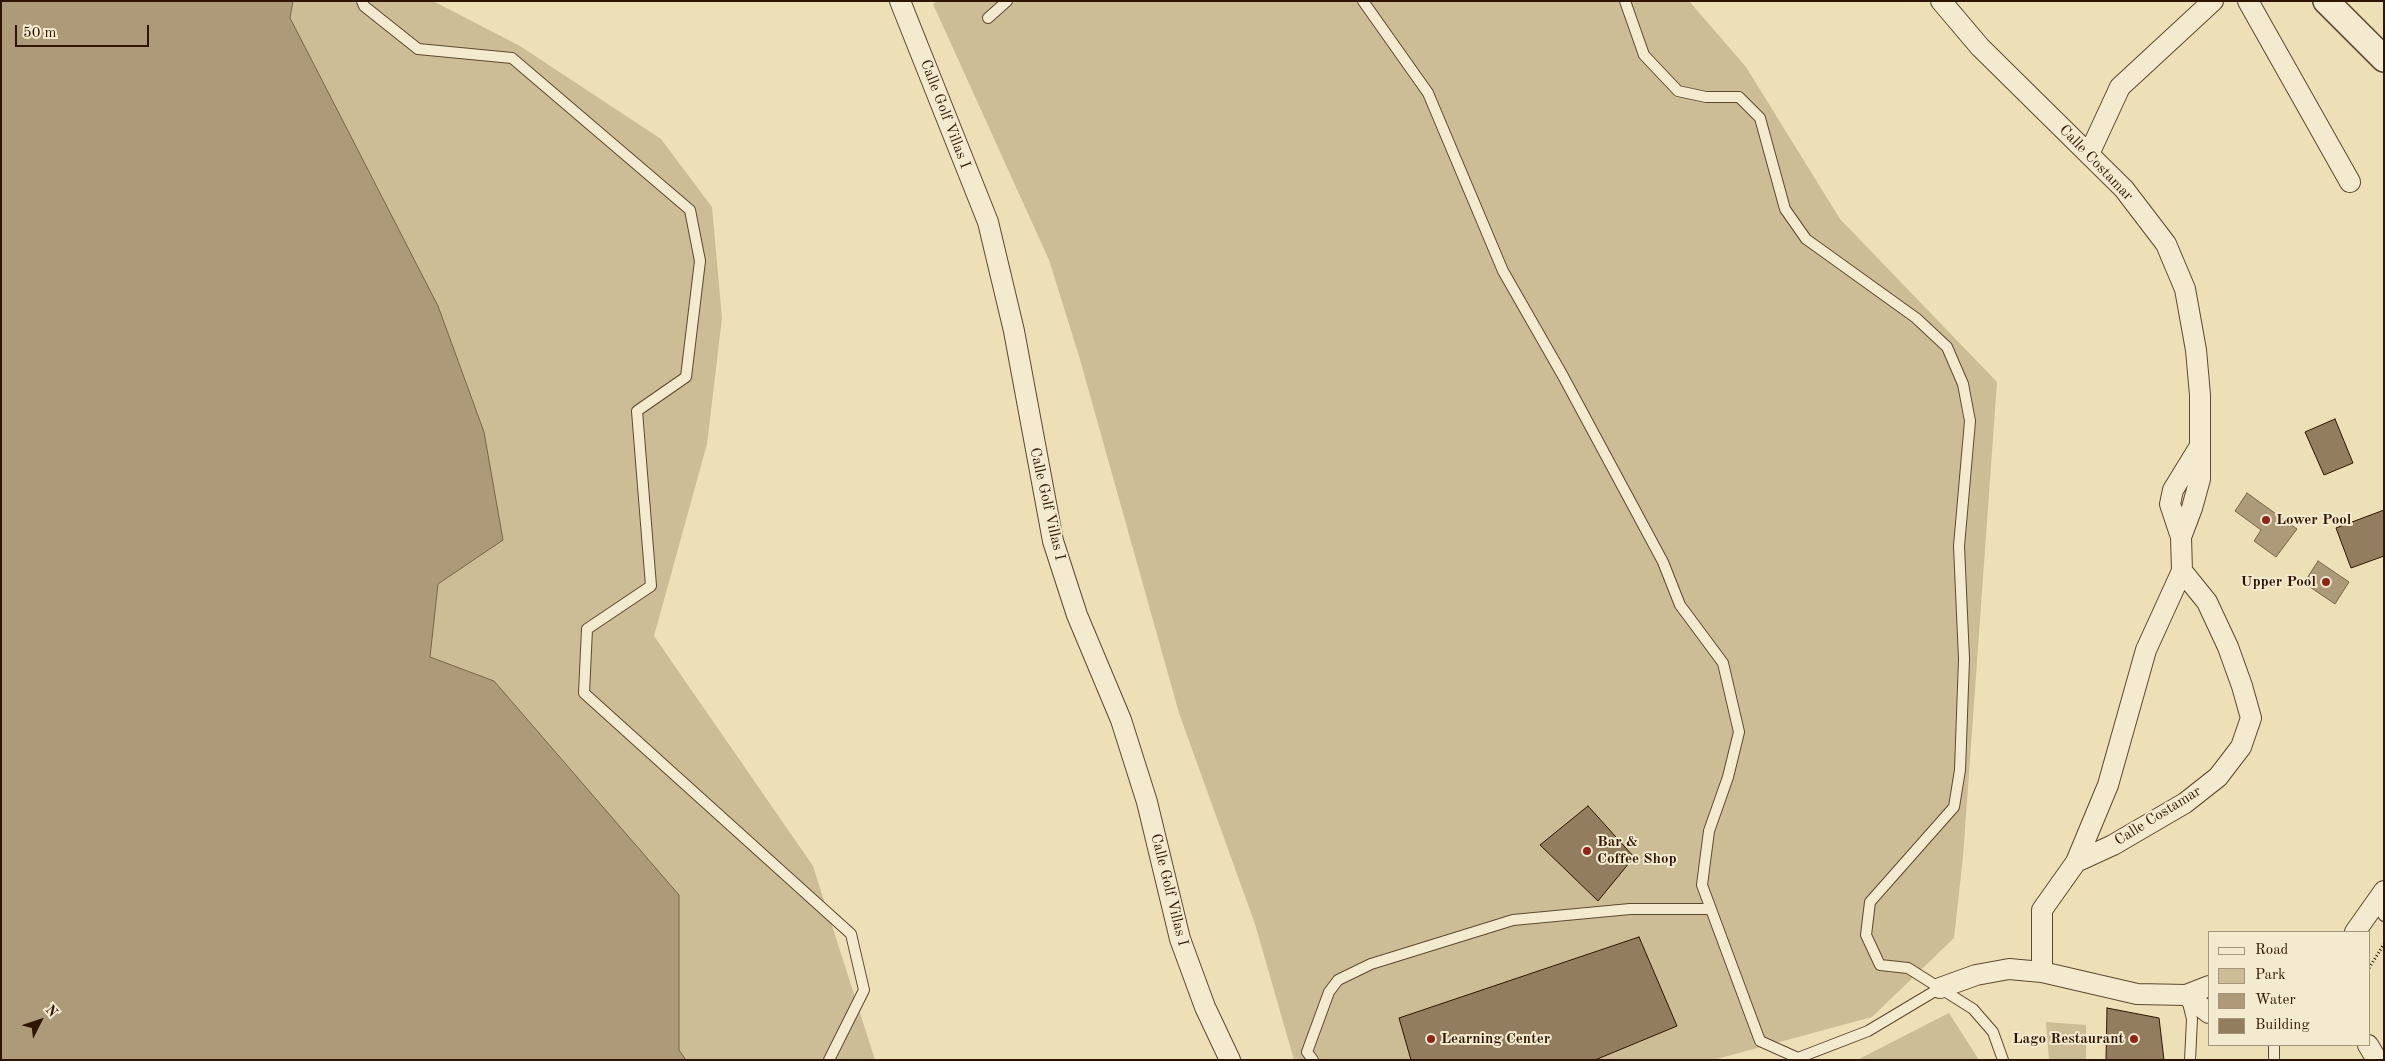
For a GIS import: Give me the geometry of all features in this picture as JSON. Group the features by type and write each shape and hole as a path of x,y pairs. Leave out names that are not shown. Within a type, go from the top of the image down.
{"street":[{"name":"Calle Golf Villas I","path":"900,1 988,222 1014,331 1053,541 1078,615 1121,720 1146,802 1180,939 1205,1007 1230,1060"},
{"name":"Calle Costamar","path":"1941,1 1980,47 2124,189 2166,244 2185,289 2200,386 2200,479 2181,538 2182,571 2146,650 2108,785 2076,862 2042,910 2042,972"},
{"path":"2089,154 2120,87 2213,1"},
{"path":"2248,1 2350,182"},
{"path":"2326,1 2384,59"},
{"path":"2326,1 2384,72"},
{"name":"Calle Costamar","path":"2076,862 2185,803 2218,777 2241,747 2251,718 2236,671 2207,602 2182,571"},
{"path":"2356,931 2381,903"},
{"path":"1940,988 1976,975 2009,969 2042,972 2137,994 2186,995 2208,986"},
{"path":"2186,995 2208,1012"},
{"path":"2369,1046 2377,1060"}],"lane":[{"path":"362,1 364,6 418,49 512,58 690,210 700,260 686,377 637,411 652,586 587,629 584,693 852,934 864,990 829,1060"},
{"path":"988,18 1007,1"},
{"path":"1363,1 1428,93 1503,270 1563,376 1663,562 1680,605 1723,663 1739,732 1728,777 1708,831 1702,885 1760,1041 1798,1058 1868,1030 1940,988"},
{"path":"1625,1 1644,55 1678,90 1706,97 1739,97 1760,118 1785,209 1806,239 1916,318 1947,347 1963,384 1970,421 1959,546 1964,659 1960,770 1954,807 1870,902 1866,935 1880,965 1908,968 1973,1008 1993,1032 2003,1060"},
{"path":"1313,1060 1307,1052 1329,992 1338,980 1371,964 1513,920 1630,909 1711,909"},
{"path":"2186,995 2192,1019 2190,1060"},
{"path":"2274,1046 2274,1060"}],"path":[{"path":"2370,966 2384,944"}],"green space":[{"path":"248,1 433,1 520,46 661,139 712,207 722,318 707,444 654,636 813,866 875,1060 652,1060 400,675"},
{"path":"937,1 1689,1 1746,67 1840,219 1997,382 1963,857 1954,938 1872,1017 1713,1060 1294,1060 1255,924 1179,713 1079,356 1049,260 933,4"},
{"path":"1949,1013 1979,1060 1857,1060"},
{"path":"2046,1022 2086,1025 2086,1060 2049,1060"}],"water":[{"path":"1,1 293,1 290,18 438,306 484,432 503,540 438,584 430,657 494,681 679,895 679,1050 686,1060 1,1060"},
{"name":"Lower Pool","path":"2247,493 2297,529 2276,557 2254,541 2261,530 2235,511"},
{"name":"Upper Pool","path":"2318,561 2349,582 2335,604 2304,583"}],"building":[{"path":"2335,419 2353,463 2324,475 2305,432"},
{"path":"2384,510 2384,556 2351,568 2336,528"},
{"name":"Bar & Coffee Shop","path":"1588,806 1634,857 1598,901 1540,845"},
{"path":"1639,937 1677,1026 1595,1060 1411,1060 1399,1018"},
{"name":"Lago Restaurant","path":"2107,1008 2159,1018 2164,1060 2106,1060"}],"place":[{"name":"Lower Pool","path":"2266,520"},
{"name":"Upper Pool","path":"2326,582"},
{"name":"Bar & Coffee Shop","path":"1587,851"},
{"name":"Learning Center","path":"1431,1039"},
{"name":"Lago Restaurant","path":"2134,1039"}]}
